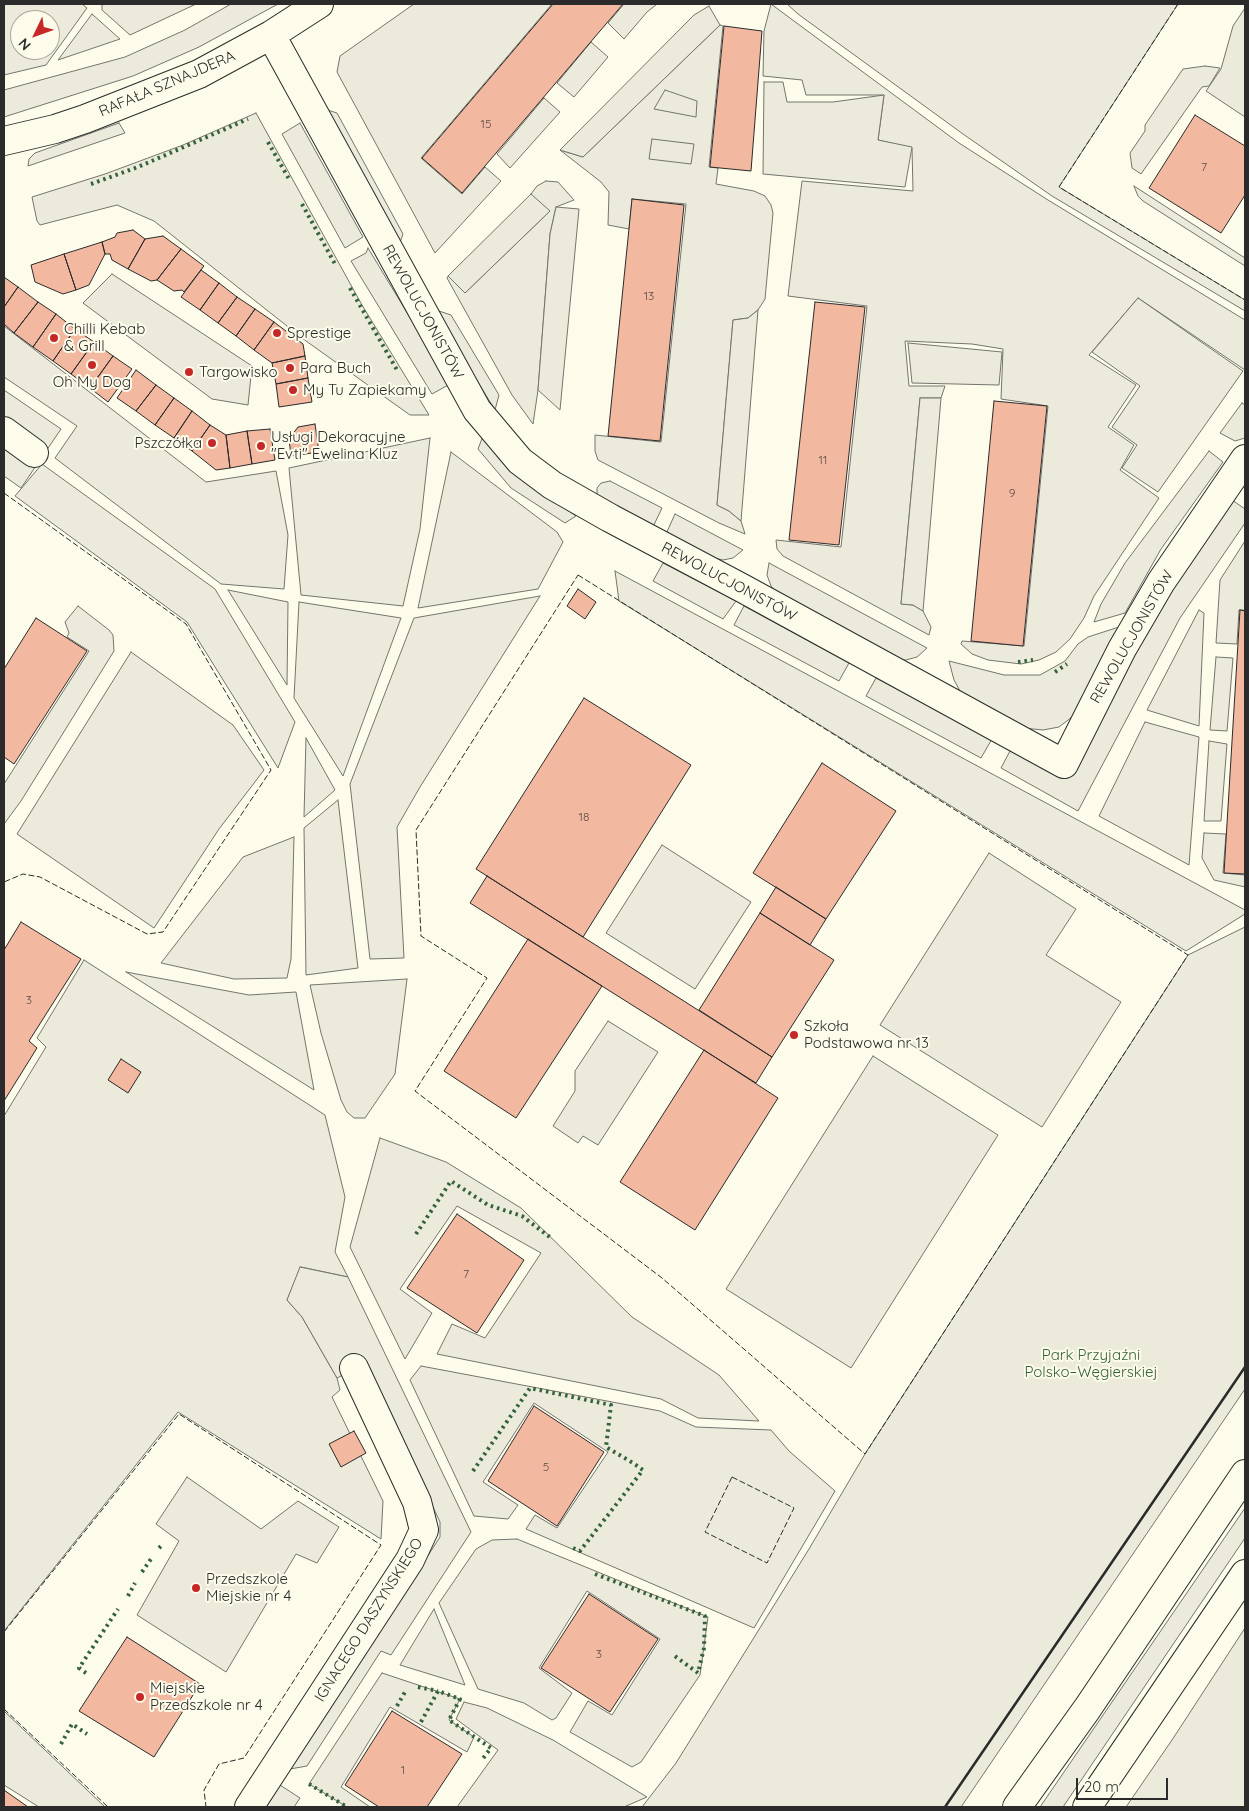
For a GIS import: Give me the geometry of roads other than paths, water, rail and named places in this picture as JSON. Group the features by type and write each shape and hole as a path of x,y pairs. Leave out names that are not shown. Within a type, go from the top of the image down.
{"street":[{"name":"RAFAŁA SZNAJDERA","path":"4,141 55,129 161,90 227,60 271,35 319,4"},
{"name":"REWOLUCJONISTÓW","path":"271,35 477,410 520,460 552,485 610,518 1064,764 1122,649 1161,582 1245,459"},
{"path":"4,431 34,453"},
{"name":"IGNACEGO DASZYŃSKIEGO","path":"249,1807 410,1560 424,1530 417,1502 354,1368"},
{"path":"1017,1807 1087,1709 1245,1474"},
{"path":"1087,1807 1245,1574"}],"place":[{"name":"Sprestige","path":"277,333"},
{"name":"Chilli Kebab & Grill","path":"54,338"},
{"name":"Oh My Dog","path":"92,365"},
{"name":"Para Buch","path":"290,368"},
{"name":"Targowisko","path":"189,372"},
{"name":"My Tu Zapiekamy","path":"293,390"},
{"name":"Pszczółka","path":"212,443"},
{"name":"Usługi Dekoracyjne \"Evti\" Ewelina Kluz","path":"261,446"},
{"name":"Szkoła Podstawowa nr 13","path":"794,1035"},
{"name":"Przedszkole Miejskie nr 4","path":"196,1588"},
{"name":"Miejskie Przedszkole nr 4","path":"140,1697"}],"park label":[{"name":"Park Przyjaźni Polsko–Węgierskiej","path":"1091,1364"}]}
